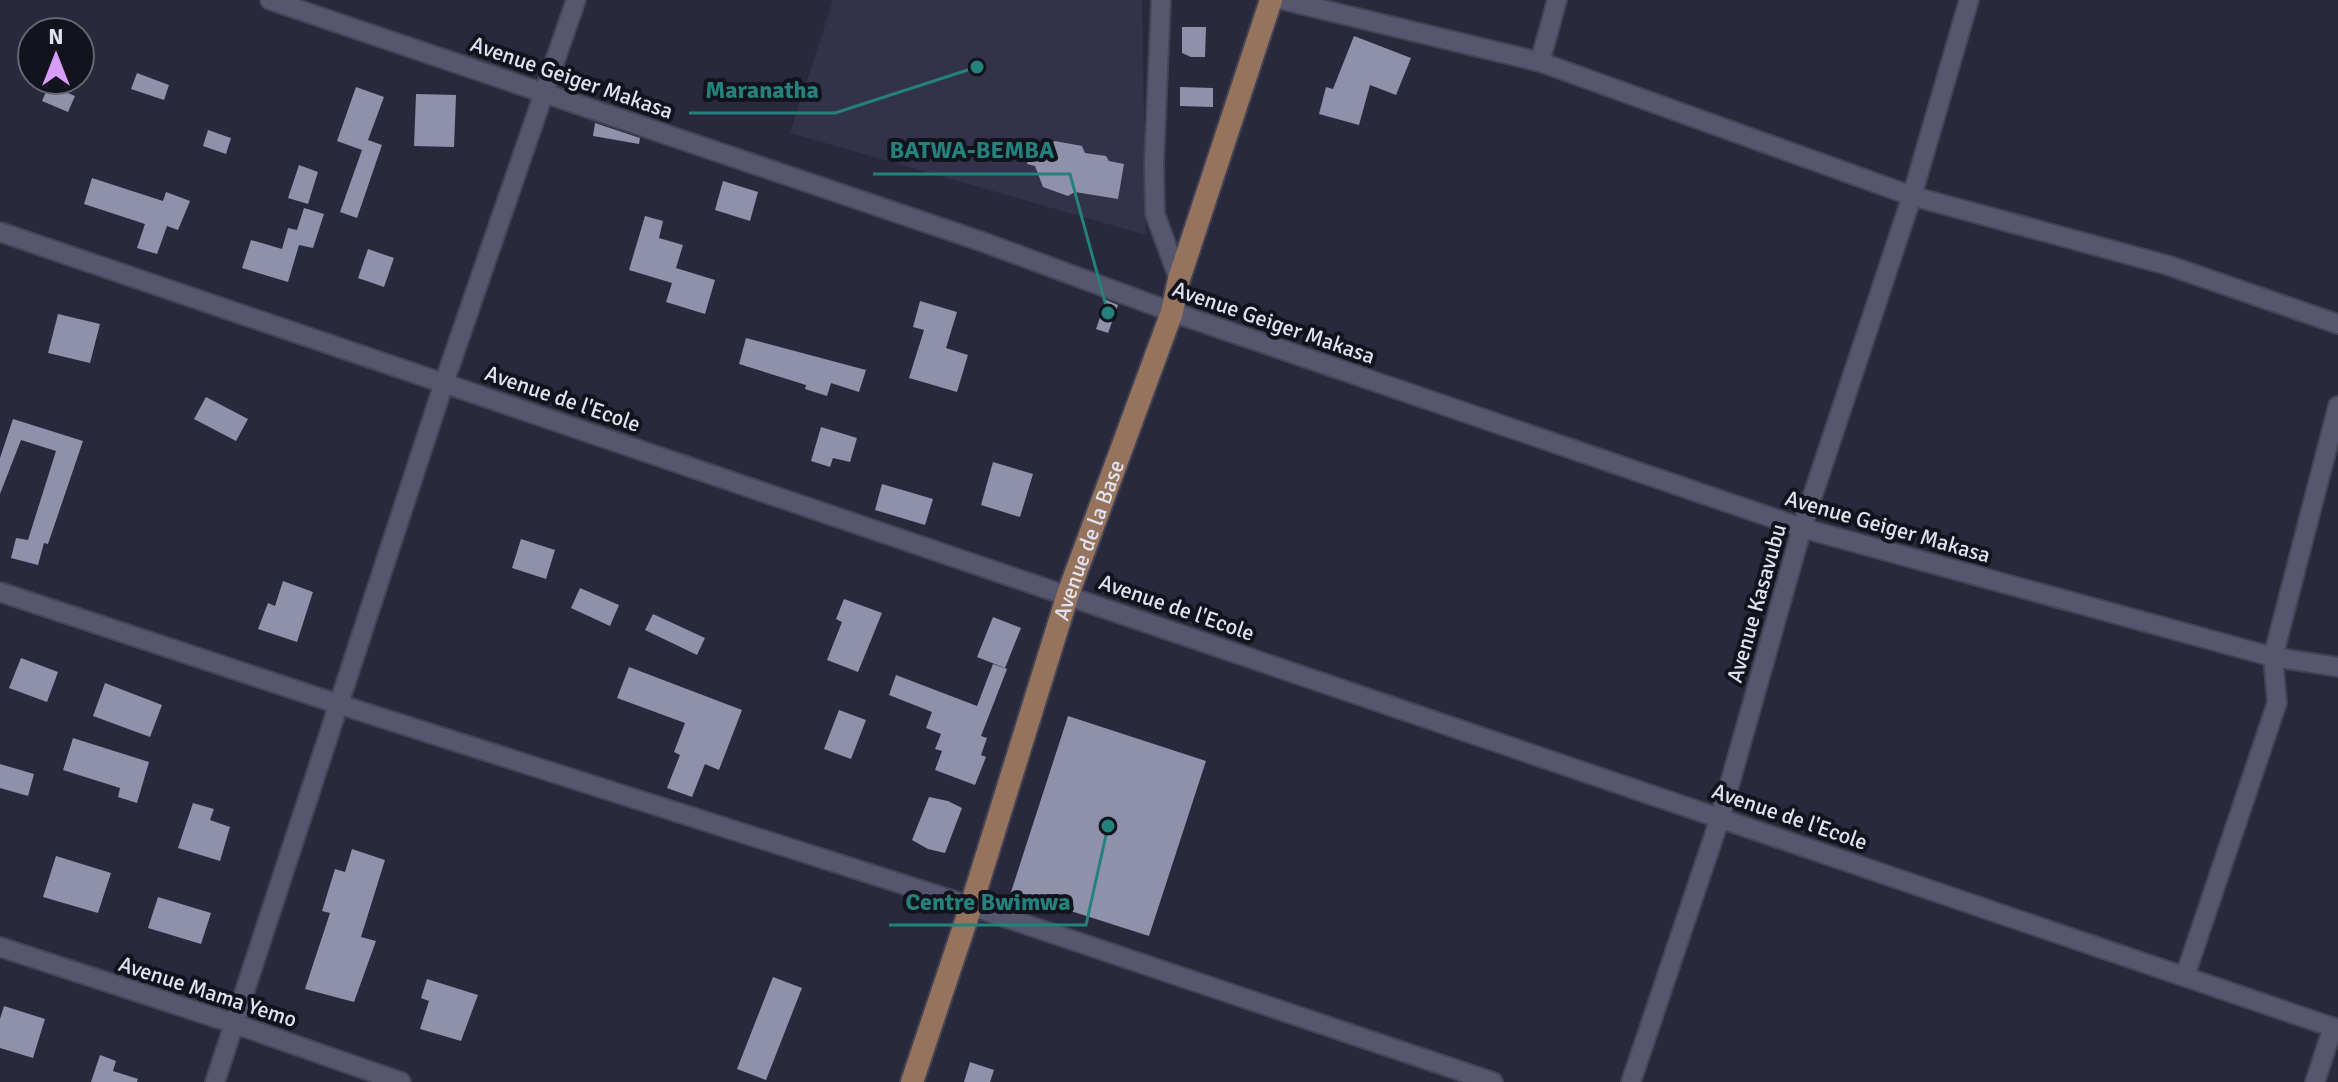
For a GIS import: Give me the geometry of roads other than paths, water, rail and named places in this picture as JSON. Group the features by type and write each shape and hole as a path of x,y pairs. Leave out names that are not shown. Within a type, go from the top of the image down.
{"main road":[{"name":"Avenue de la Base","path":"912,1082 971,906 1068,594 1172,312 1179,279 1271,0"}],"street":[{"name":"Avenue Geiger Makasa","path":"270,0 983,242 1172,312 1802,528 2273,657 2338,667"},
{"path":"215,1082 444,383 576,0"},
{"path":"1161,0 1154,163 1155,214 1179,279"},
{"path":"1283,0 1540,62 1912,196 2167,265 2338,324"},
{"path":"1540,62 1557,0"},
{"name":"Avenue Kasavubu","path":"1631,1082 1720,818 1802,528 1912,196 1969,0"},
{"name":"Avenue de l'Ecole","path":"0,232 2335,1028"},
{"path":"2185,976 2277,703 2273,657 2338,406"},
{"path":"0,592 338,704 971,906 1493,1082"},
{"name":"Avenue Mama Yemo","path":"0,947 401,1082"},
{"path":"2315,1082 2335,1028"}],"place":[{"name":"Maranatha","path":"977,67"},
{"name":"BATWA-BEMBA","path":"1108,313"},
{"name":"Centre Bwimwa","path":"1108,826"}]}
